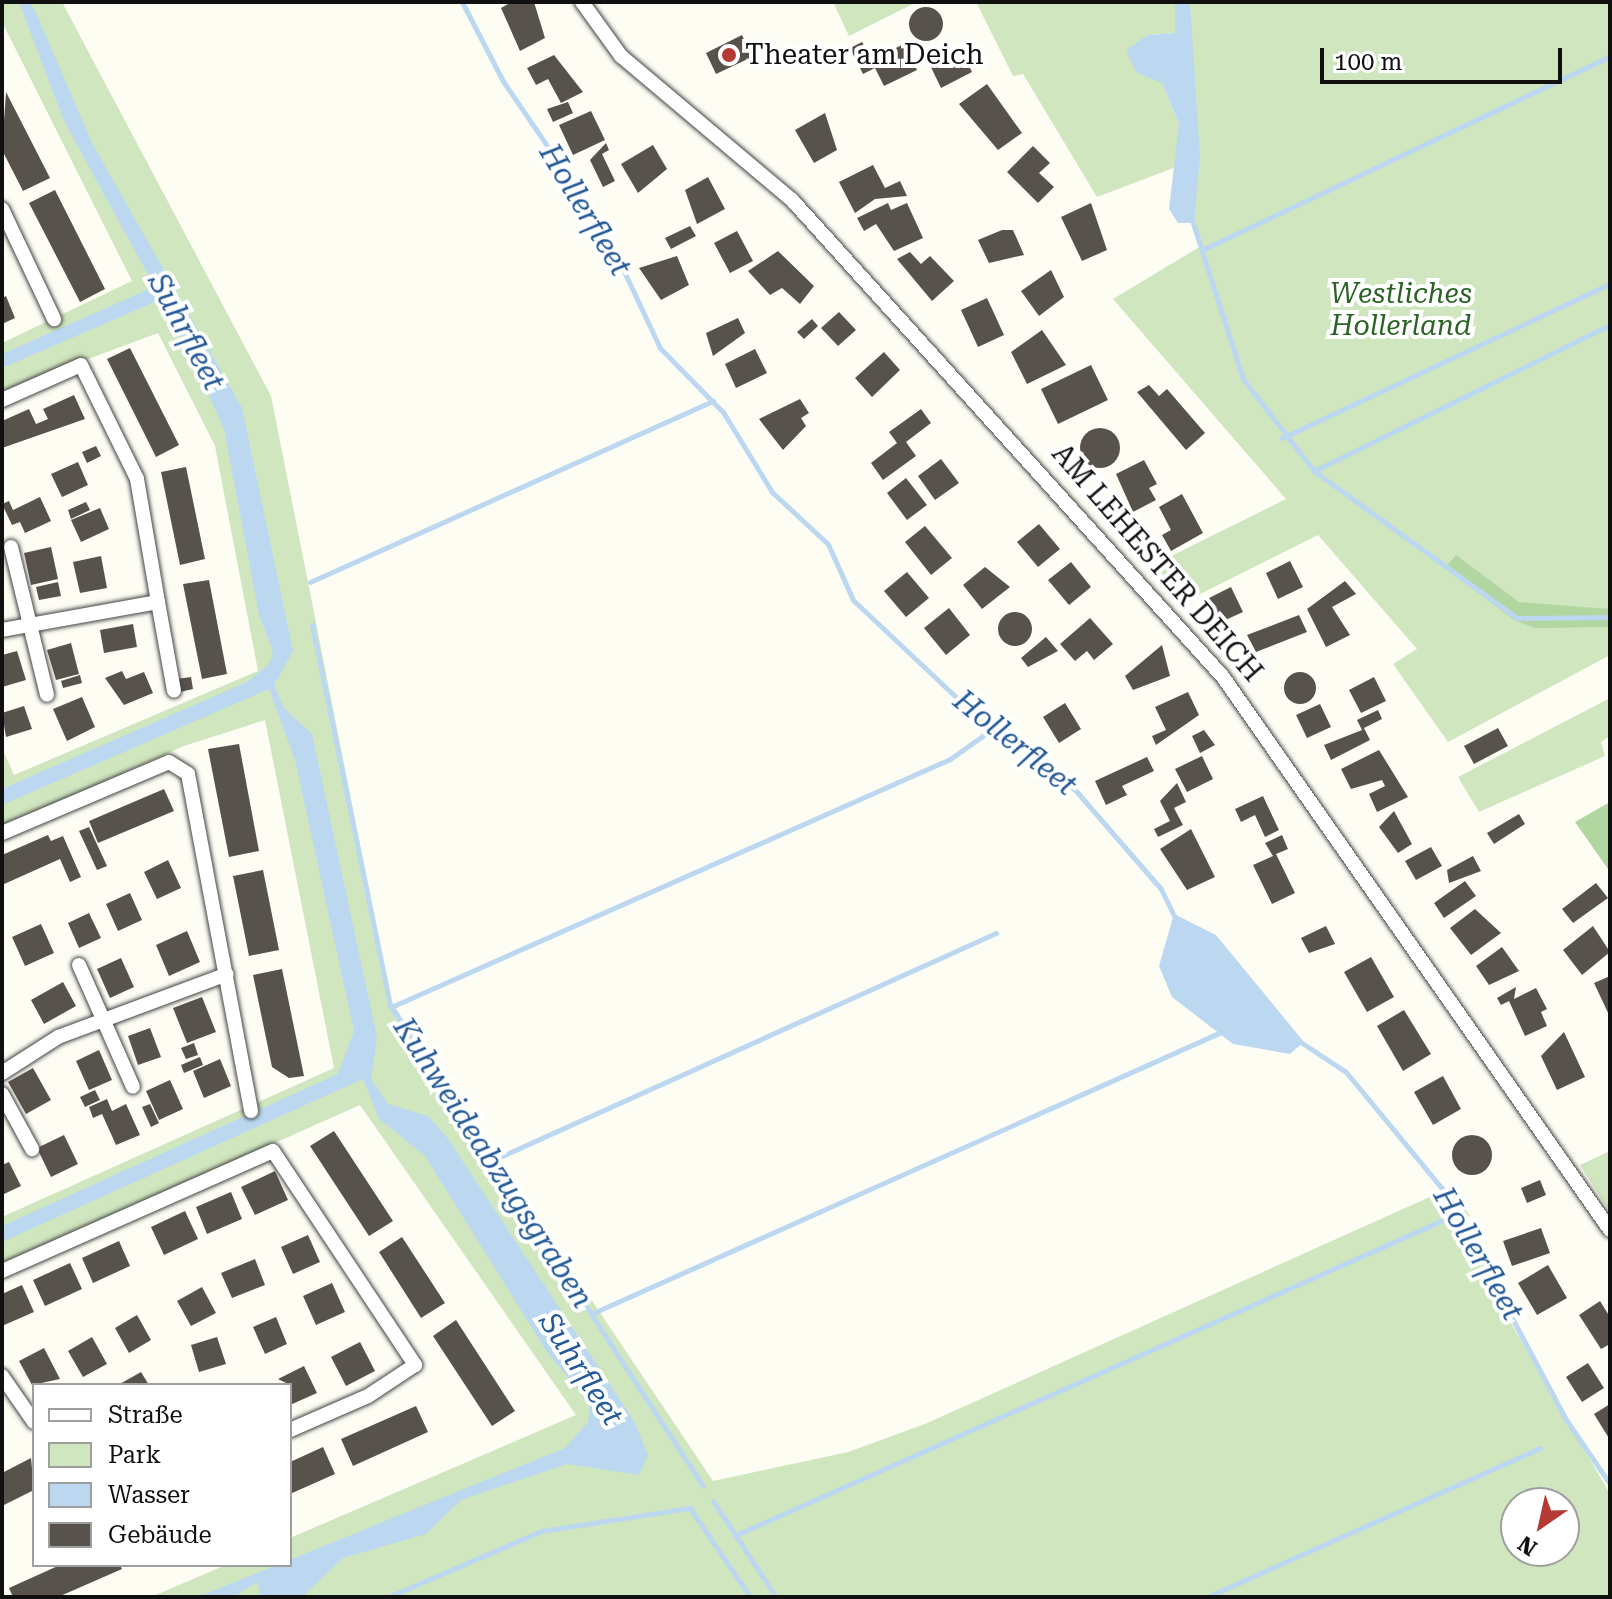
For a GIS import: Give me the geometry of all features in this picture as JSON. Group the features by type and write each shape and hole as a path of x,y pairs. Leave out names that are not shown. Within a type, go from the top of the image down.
{"street":[{"name":"AM LEHESTER DEICH","path":"582,2 621,56 792,200 1223,677 1610,1230"},
{"path":"2,209 54,319"},
{"path":"2,400 81,365 137,479 174,691"},
{"path":"11,547 47,695"},
{"path":"2,630 158,602"},
{"path":"2,833 169,762 188,774 251,1111"},
{"path":"79,965 107,1022 133,1087"},
{"path":"2,1073 58,1037 107,1022 227,974"},
{"path":"2,1094 32,1149"},
{"path":"2,1271 273,1151 415,1365 368,1396 292,1429"},
{"path":"2,1376 32,1419"}],"green space":[{"path":"2,2 62,2 271,396 391,1001 713,1481 848,1452 925,1424 1452,1187 1470,1216 1459,1222 1504,1311 1610,1494 1610,1597 151,1597 221,1567 292,1567 292,1537 576,1415 360,1105 2,1265 2,1217 334,1068 265,720 184,746 2,827 2,748 14,775 258,671 215,446 158,333 2,391 2,343 132,281 2,22"},
{"path":"833,2 917,2 849,36"},
{"path":"976,2 1175,2 1175,33 1148,35 1148,72 1162,83 1179,124 1176,167 1097,197 1023,74 1013,76"},
{"name":"Westliches Hollerland","path":"1184,2 1610,2 1610,655 1448,742 1393,664 1417,649 1318,535 1180,604 1149,567 1286,499 1113,299 1201,246 1189,208"},
{"path":"1456,555 1519,602 1610,609 1610,627 1535,628 1514,620 1445,568"},
{"path":"1610,698 1610,736 1601,742 1605,756 1479,812 1458,777"},
{"path":"1610,802 1610,868 1608,869 1575,822"},
{"path":"1610,1151 1610,1212 1580,1165"}],"water":[{"name":"Suhrfleet","path":"19,2 29,2 36,13 92,143 242,408 293,651 274,685 284,708 312,734 377,1037 371,1079 388,1104 428,1116 446,1136 634,1421 648,1455 639,1475 567,1464 461,1500 426,1534 343,1558 302,1597 261,1597 257,1582 233,1597 198,1597 272,1567 292,1567 292,1559 565,1448 588,1422 590,1404 547,1352 425,1156 379,1119 363,1079 2,1242 2,1226 338,1074 354,1031 295,760 269,689 2,805 2,789 247,682 269,664 273,651 259,615 224,429 164,298 2,368 2,354 145,291 151,280 64,121"},
{"path":"1175,2 1190,2 1200,156 1194,223 1178,223 1169,209 1179,124 1162,83 1136,72 1126,50 1148,35 1175,33"},
{"path":"1174,914 1216,935 1304,1042 1290,1054 1233,1044 1172,997 1159,966"}],"building":[{"path":"512,2 534,2 545,38 520,51 501,8"},
{"path":"926,7 938,12 943,24 938,36 926,41 914,36 909,24 914,12"},
{"name":"Theater am Deich","path":"742,35 752,57 716,74 706,53"},
{"path":"862,42 871,60 904,44 917,70 884,86 875,68 863,74 850,48"},
{"path":"959,46 972,72 941,88 928,61"},
{"path":"554,55 583,92 561,103 548,79 536,85 527,68"},
{"path":"987,84 1022,133 998,150 959,104"},
{"path":"6,92 50,178 23,191 2,150"},
{"path":"568,102 573,113 553,122 547,109"},
{"path":"591,111 605,140 573,155 559,125"},
{"path":"825,113 837,150 814,163 795,130"},
{"path":"606,143 609,150 602,154 615,181 603,187 590,160"},
{"path":"653,145 667,169 638,193 621,164"},
{"path":"1033,146 1050,163 1039,173 1054,187 1038,203 1007,172"},
{"path":"873,165 885,188 900,181 907,196 875,199 855,213 839,182"},
{"path":"708,177 725,209 697,224 685,190"},
{"path":"55,190 105,289 80,302 29,203"},
{"path":"888,203 891,210 907,203 923,238 894,251 876,224 864,231 857,218"},
{"path":"1091,203 1107,250 1082,261 1061,217"},
{"path":"690,226 696,236 671,249 665,238"},
{"path":"1002,230 1013,230 1024,255 989,263 978,240"},
{"path":"737,231 753,261 730,273 714,243"},
{"path":"778,251 814,286 800,304 782,288 770,295 748,271"},
{"path":"910,252 921,264 930,256 954,281 932,301 897,259"},
{"path":"677,256 689,285 661,300 639,268"},
{"path":"1051,270 1064,297 1039,316 1021,291"},
{"path":"6,296 15,318 2,324 2,298"},
{"path":"987,298 1004,335 978,347 961,310"},
{"path":"839,312 856,330 838,346 821,328"},
{"path":"738,318 745,333 713,356 706,333"},
{"path":"812,319 818,326 804,339 797,332"},
{"path":"1042,330 1066,365 1027,384 1011,352"},
{"path":"130,348 179,445 156,457 107,359"},
{"path":"755,349 767,373 736,388 725,364"},
{"path":"884,352 900,370 872,397 855,378"},
{"path":"1091,365 1108,400 1058,424 1041,389"},
{"path":"1149,385 1159,396 1167,389 1205,433 1186,450 1137,392"},
{"path":"74,395 85,419 2,448 2,421 29,409 36,424 48,419 43,409"},
{"path":"800,399 809,413 801,418 806,426 783,450 759,419"},
{"path":"921,409 931,423 906,442 916,456 883,480 871,463 897,443 889,432"},
{"path":"1100,428 1114,434 1120,448 1114,462 1100,468 1086,462 1080,448 1086,434"},
{"path":"96,446 101,456 87,463 82,452"},
{"path":"941,459 959,483 935,500 918,476"},
{"path":"1144,460 1157,484 1149,488 1156,500 1133,512 1116,474"},
{"path":"78,462 88,485 62,497 51,474"},
{"path":"186,467 205,559 180,565 161,472"},
{"path":"906,478 927,505 907,520 887,493"},
{"path":"1182,494 1203,533 1171,551 1162,535 1171,530 1159,507"},
{"path":"40,497 51,521 25,533 20,522 12,525 2,504 9,501 13,510"},
{"path":"86,502 90,510 71,519 68,510"},
{"path":"100,508 109,529 81,542 71,520"},
{"path":"1039,524 1060,549 1038,567 1017,542"},
{"path":"925,526 952,558 931,575 905,542"},
{"path":"51,547 58,579 31,585 24,553"},
{"path":"101,556 107,588 80,593 73,562"},
{"path":"1290,561 1303,587 1278,599 1266,573"},
{"path":"1071,562 1091,587 1069,605 1048,580"},
{"path":"985,567 1010,587 982,609 963,585"},
{"path":"907,572 929,598 906,617 884,591"},
{"path":"209,580 227,674 202,679 183,584"},
{"path":"1345,581 1356,594 1332,607 1350,635 1326,647 1307,609"},
{"path":"58,582 61,596 39,600 36,587"},
{"path":"1231,587 1243,612 1221,622 1209,598"},
{"path":"949,608 970,635 946,655 924,628"},
{"path":"1015,612 1027,617 1032,629 1027,641 1015,646 1003,641 998,629 1003,617"},
{"path":"1299,615 1307,632 1256,652 1247,635"},
{"path":"1090,618 1113,644 1094,660 1087,651 1075,661 1060,644"},
{"path":"133,624 137,647 104,653 100,630"},
{"path":"1046,637 1058,651 1028,667 1021,658"},
{"path":"71,643 79,674 56,680 47,650"},
{"path":"1162,645 1170,676 1133,690 1125,676"},
{"path":"17,651 26,680 2,687 2,655"},
{"path":"122,671 126,679 144,672 153,693 124,705 105,678"},
{"path":"1300,672 1311,677 1316,688 1311,699 1300,704 1289,699 1284,688 1289,677"},
{"path":"80,675 82,683 63,688 61,681"},
{"path":"191,677 193,689 180,692 177,679"},
{"path":"1374,677 1386,701 1361,713 1349,690"},
{"path":"1188,692 1199,715 1156,745 1152,736 1166,730 1155,707"},
{"path":"82,697 95,727 67,741 53,709"},
{"path":"1065,703 1081,729 1059,743 1043,717"},
{"path":"1320,704 1331,727 1307,738 1296,715"},
{"path":"24,706 32,729 6,737 2,713"},
{"path":"1378,710 1382,719 1364,728 1370,740 1331,760 1324,745 1362,730 1357,720"},
{"path":"1498,728 1508,746 1474,764 1464,746"},
{"path":"1204,730 1215,745 1200,753 1192,736"},
{"path":"239,744 259,851 229,857 208,749"},
{"path":"1379,750 1408,797 1377,812 1369,794 1385,786 1382,780 1351,789 1341,769"},
{"path":"1202,756 1213,779 1187,792 1175,769"},
{"path":"1147,757 1154,771 1122,786 1127,795 1106,805 1095,781"},
{"path":"1177,783 1186,802 1174,808 1183,825 1158,837 1154,829 1170,821 1160,801"},
{"path":"164,789 174,811 98,843 89,821"},
{"path":"1263,796 1279,830 1265,837 1255,815 1241,822 1235,809"},
{"path":"1394,811 1412,844 1398,853 1379,827"},
{"path":"1519,814 1525,824 1494,844 1487,833"},
{"path":"89,827 107,866 97,870 79,831"},
{"path":"1191,829 1215,877 1187,890 1160,849"},
{"path":"48,835 51,841 63,836 81,877 70,882 60,859 2,885 2,855"},
{"path":"1282,835 1288,849 1276,854 1295,893 1272,904 1253,865 1273,856 1265,843"},
{"path":"1431,847 1442,866 1416,880 1405,861"},
{"path":"1473,856 1481,871 1449,883 1447,870"},
{"path":"168,860 181,888 157,899 144,872"},
{"path":"263,870 279,950 249,956 233,876"},
{"path":"1465,881 1476,896 1444,918 1434,903"},
{"path":"1596,883 1608,898 1573,923 1562,909"},
{"path":"130,893 142,920 118,931 106,904"},
{"path":"1475,909 1501,933 1471,955 1450,928"},
{"path":"89,913 101,938 79,948 68,923"},
{"path":"41,924 54,953 25,966 12,937"},
{"path":"1326,926 1335,944 1309,953 1301,938"},
{"path":"1593,926 1610,952 1582,975 1563,950"},
{"path":"187,931 200,962 169,976 156,945"},
{"path":"1502,947 1519,971 1489,985 1476,966"},
{"path":"1371,957 1394,997 1367,1012 1344,972"},
{"path":"121,958 134,987 110,998 97,969"},
{"path":"282,969 304,1076 289,1078 272,1067 253,975"},
{"path":"1610,976 1610,1017 1594,983"},
{"path":"63,982 76,1006 44,1024 31,1000"},
{"path":"1516,987 1514,999 1536,988 1547,1009 1541,1012 1547,1026 1525,1036 1509,1001 1501,1005 1497,998"},
{"path":"202,997 216,1032 187,1043 173,1008"},
{"path":"1404,1010 1431,1054 1403,1071 1377,1026"},
{"path":"150,1028 161,1057 138,1065 128,1036"},
{"path":"1564,1032 1585,1077 1557,1090 1541,1056"},
{"path":"194,1043 198,1055 186,1059 181,1048"},
{"path":"99,1050 112,1080 89,1090 76,1061"},
{"path":"200,1057 203,1065 184,1073 181,1065"},
{"path":"220,1059 231,1086 204,1098 193,1071"},
{"path":"33,1068 51,1100 26,1114 8,1082"},
{"path":"1443,1076 1461,1109 1433,1125 1414,1092"},
{"path":"170,1080 183,1109 159,1120 146,1091"},
{"path":"95,1090 100,1100 85,1107 80,1097"},
{"path":"107,1099 112,1111 126,1104 140,1135 116,1145 102,1114 93,1118 89,1107"},
{"path":"150,1104 159,1123 151,1127 142,1107"},
{"path":"334,1131 393,1221 369,1236 310,1146"},
{"path":"64,1135 78,1164 51,1177 37,1148"},
{"path":"1472,1135 1486,1141 1492,1155 1486,1169 1472,1175 1458,1169 1452,1155 1458,1141"},
{"path":"9,1162 21,1186 2,1195 2,1165"},
{"path":"275,1171 288,1200 255,1215 241,1187"},
{"path":"1540,1180 1546,1195 1527,1203 1521,1188"},
{"path":"231,1192 242,1219 207,1234 196,1207"},
{"path":"185,1211 198,1239 164,1255 151,1227"},
{"path":"1541,1228 1550,1253 1512,1266 1503,1241"},
{"path":"308,1235 320,1262 293,1274 281,1247"},
{"path":"402,1237 445,1303 421,1318 379,1252"},
{"path":"119,1241 130,1266 93,1283 82,1258"},
{"path":"255,1259 265,1285 232,1298 221,1273"},
{"path":"70,1263 82,1289 45,1306 33,1280"},
{"path":"1548,1265 1567,1298 1537,1315 1518,1283"},
{"path":"332,1283 345,1312 316,1325 303,1296"},
{"path":"22,1285 34,1312 2,1326 2,1294"},
{"path":"202,1287 216,1313 191,1326 177,1301"},
{"path":"1600,1301 1610,1317 1610,1344 1601,1349 1579,1315"},
{"path":"137,1315 151,1340 129,1353 115,1328"},
{"path":"276,1317 287,1344 265,1354 253,1327"},
{"path":"456,1320 515,1411 492,1426 433,1336"},
{"path":"92,1337 107,1364 83,1377 68,1351"},
{"path":"217,1337 226,1364 199,1372 191,1345"},
{"path":"360,1342 375,1371 346,1386 331,1357"},
{"path":"44,1348 60,1379 32,1385 19,1361"},
{"path":"1588,1363 1604,1388 1582,1402 1566,1377"},
{"path":"304,1366 317,1393 292,1404 292,1383 278,1379"},
{"path":"141,1372 148,1383 122,1383"},
{"path":"1610,1404 1610,1440 1594,1414"},
{"path":"416,1406 428,1432 353,1466 341,1439"},
{"path":"323,1447 335,1474 292,1493 292,1461"},
{"path":"31,1458 32,1491 2,1506 2,1473"},
{"path":"56,1567 122,1569 58,1597 13,1597 9,1588"}],"waterway":[{"name":"Hollerfleet","path":"462,2 503,81 605,231 660,348 723,412 772,492 828,544 853,600 991,730 1032,752 1077,792 1161,889 1175,918"},
{"path":"1202,250 1610,56"},
{"path":"1191,217 1243,379 1314,471 1517,618 1610,617"},
{"path":"1282,438 1610,284"},
{"path":"1314,471 1610,325"},
{"path":"310,582 713,401"},
{"name":"Kuhweideabzugsgraben","path":"312,625 390,1005 703,1486"},
{"path":"391,1007 950,759 991,730"},
{"path":"491,1161 996,933"},
{"path":"591,1314 1221,1032"},
{"path":"1299,1041 1346,1072 1445,1192 1567,1421 1610,1484"},
{"path":"736,1535 1459,1213"},
{"path":"1207,1597 1540,1448"},
{"name":"Kuhweideabzugsgraben","path":"713,1501 776,1597"},
{"path":"388,1597 541,1531 690,1508 750,1597"}],"place":[{"name":"Theater am Deich","path":"729,55"}]}
